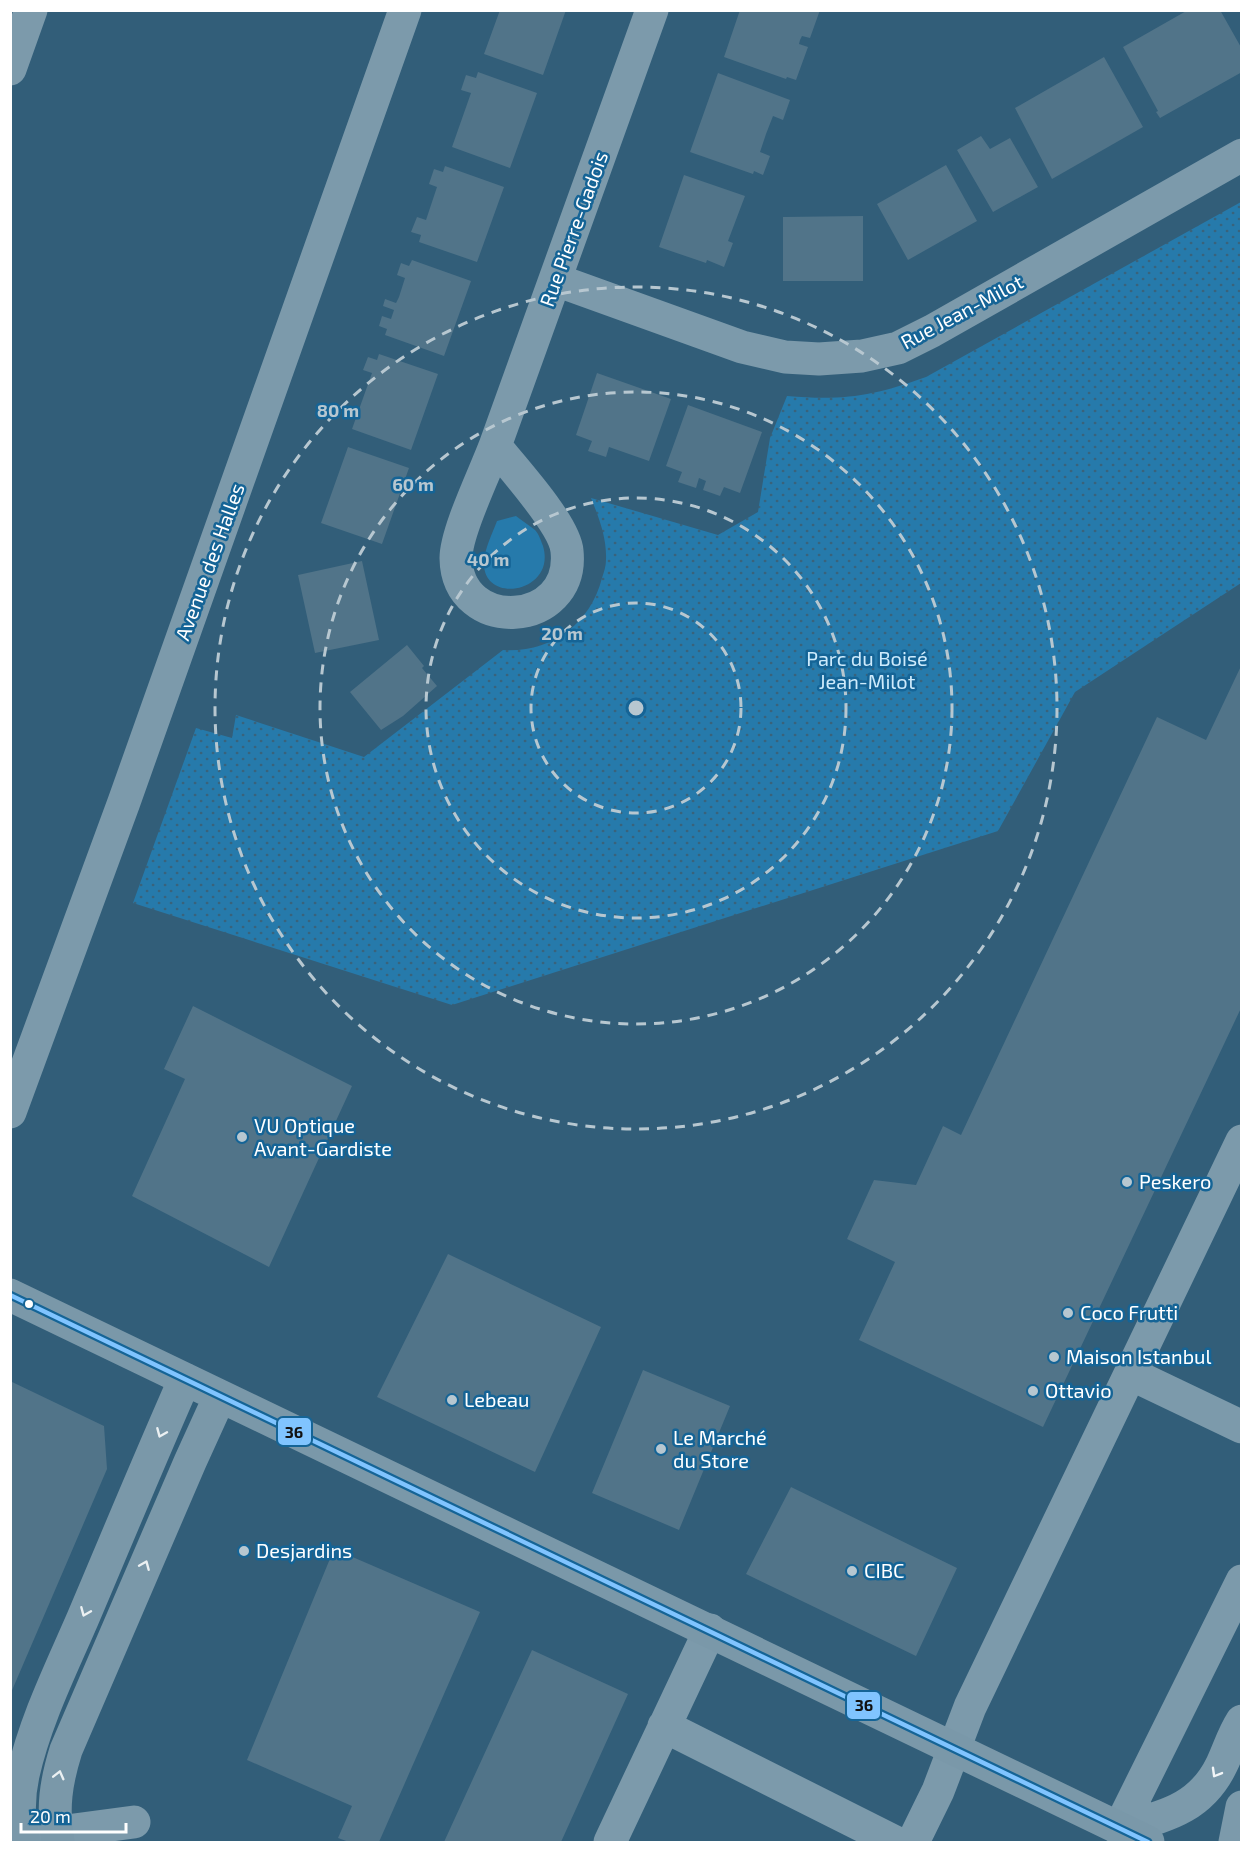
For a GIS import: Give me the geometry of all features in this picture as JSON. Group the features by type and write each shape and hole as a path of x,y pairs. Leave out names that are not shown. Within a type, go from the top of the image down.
{"main road":[{"path":"10,1295 535,1549 710,1630 1133,1836"},
{"path":"23,1840 15,1803 30,1749 185,1379"},
{"path":"58,1838 55,1796 57,1779 66,1750 220,1396"}],"street":[{"path":"10,69 31,10"},
{"name":"Avenue des Halles","path":"10,1112 124,802 405,10"},
{"name":"Rue Pierre-Gadois","path":"495,446 561,531 567,549 567,567 561,585 550,599 534,609 516,614 498,612 481,604 467,592 458,575 456,557 459,539 556,280 652,10"},
{"name":"Rue Jean-Milot","path":"556,280 742,347 785,357 819,359 862,356 898,348 932,331 1242,155"},
{"path":"913,1842 938,1791 970,1707 1242,1141"},
{"path":"1131,1374 1242,1427"},
{"path":"1133,1836 1242,1581"},
{"path":"610,1842 710,1630"},
{"path":"1133,1836 1194,1801 1209,1786 1242,1721"},
{"path":"664,1726 895,1842"},
{"path":"15,1803 58,1838"},
{"path":"1235,1842 1242,1807"},
{"path":"23,1840 58,1838 134,1822"}],"green space":[{"name":"Parc du Boisé Jean-Milot","path":"1241,202 1241,583 1075,692 998,831 452,1005 133,903 196,728 232,738 236,715 364,757 503,650 537,647 566,633 578,622 596,595 606,562 604,536 591,498 718,535 758,512 770,438 787,396 825,398 858,396 890,389 926,377"},
{"path":"516,516 538,533 543,546 544,562 539,574 530,583 518,588 505,588 494,584 486,575 484,561 497,521"}],"building":[{"path":"500,10 566,10 543,75 484,54"},
{"path":"740,10 820,10 810,38 802,36 800,40 799,44 808,47 796,80 787,77 786,79 724,57"},
{"path":"1188,10 1220,10 1242,49 1242,72 1160,118 1123,47"},
{"path":"1104,57 1143,127 1052,179 1015,108"},
{"path":"478,72 537,93 510,168 452,147 471,93 461,90 466,75 476,78"},
{"path":"718,73 790,100 783,120 773,116 766,134 760,152 770,156 763,175 754,171 753,174 690,152"},
{"path":"981,136 990,149 1010,138 1038,187 993,212 957,150"},
{"path":"946,165 977,221 908,260 877,204"},
{"path":"445,166 504,187 477,262 419,242 421,235 411,232 417,217 426,220 437,187 429,184 434,169 443,172"},
{"path":"684,175 745,196 728,241 733,243 724,267 659,247"},
{"path":"863,216 863,281 783,281 783,217"},
{"path":"412,260 471,281 444,356 385,335 387,329 379,326 382,316 391,319 394,310 383,306 385,299 396,303 399,297 405,278 397,275 401,263 409,266"},
{"path":"379,354 438,374 411,450 352,429 372,373 363,370 368,357 377,360"},
{"path":"597,373 671,399 649,461 609,447 606,457 588,451 592,441 576,435"},
{"path":"688,405 762,432 740,493 724,487 720,496 703,490 706,481 699,478 696,488 678,482 682,472 666,466"},
{"path":"348,447 409,468 382,544 321,523"},
{"path":"362,561 379,640 315,653 298,575"},
{"path":"407,645 437,686 403,716 381,730 350,692"},
{"path":"1242,664 1242,1006 1043,1427 859,1340 895,1262 847,1239 874,1180 916,1185 943,1126 961,1135 1157,717 1206,740"},
{"path":"193,1006 352,1086 269,1267 132,1196 185,1079 164,1069"},
{"path":"448,1254 601,1327 535,1472 377,1397"},
{"name":"Le Marché du Store","path":"643,1370 730,1406 679,1530 592,1493"},
{"path":"10,1381 104,1426 107,1469 10,1695"},
{"name":"CIBC","path":"791,1487 957,1568 916,1656 746,1574"},
{"path":"334,1549 480,1612 379,1842 349,1842 338,1838 352,1806 247,1760"},
{"path":"532,1650 628,1694 561,1842 444,1842"}],"transit line":[{"name":"36","path":"10,1295 1148,1842"}],"place":[{"name":"VU Optique Avant-Gardiste","path":"242,1137"},
{"name":"Peskero","path":"1127,1182"},
{"name":"Coco Frutti","path":"1068,1313"},
{"name":"Maison Istanbul","path":"1054,1357"},
{"name":"Ottavio","path":"1033,1391"},
{"name":"Lebeau","path":"452,1400"},
{"name":"Le Marché du Store","path":"661,1449"},
{"name":"Desjardins","path":"244,1551"},
{"name":"CIBC","path":"852,1571"}]}
